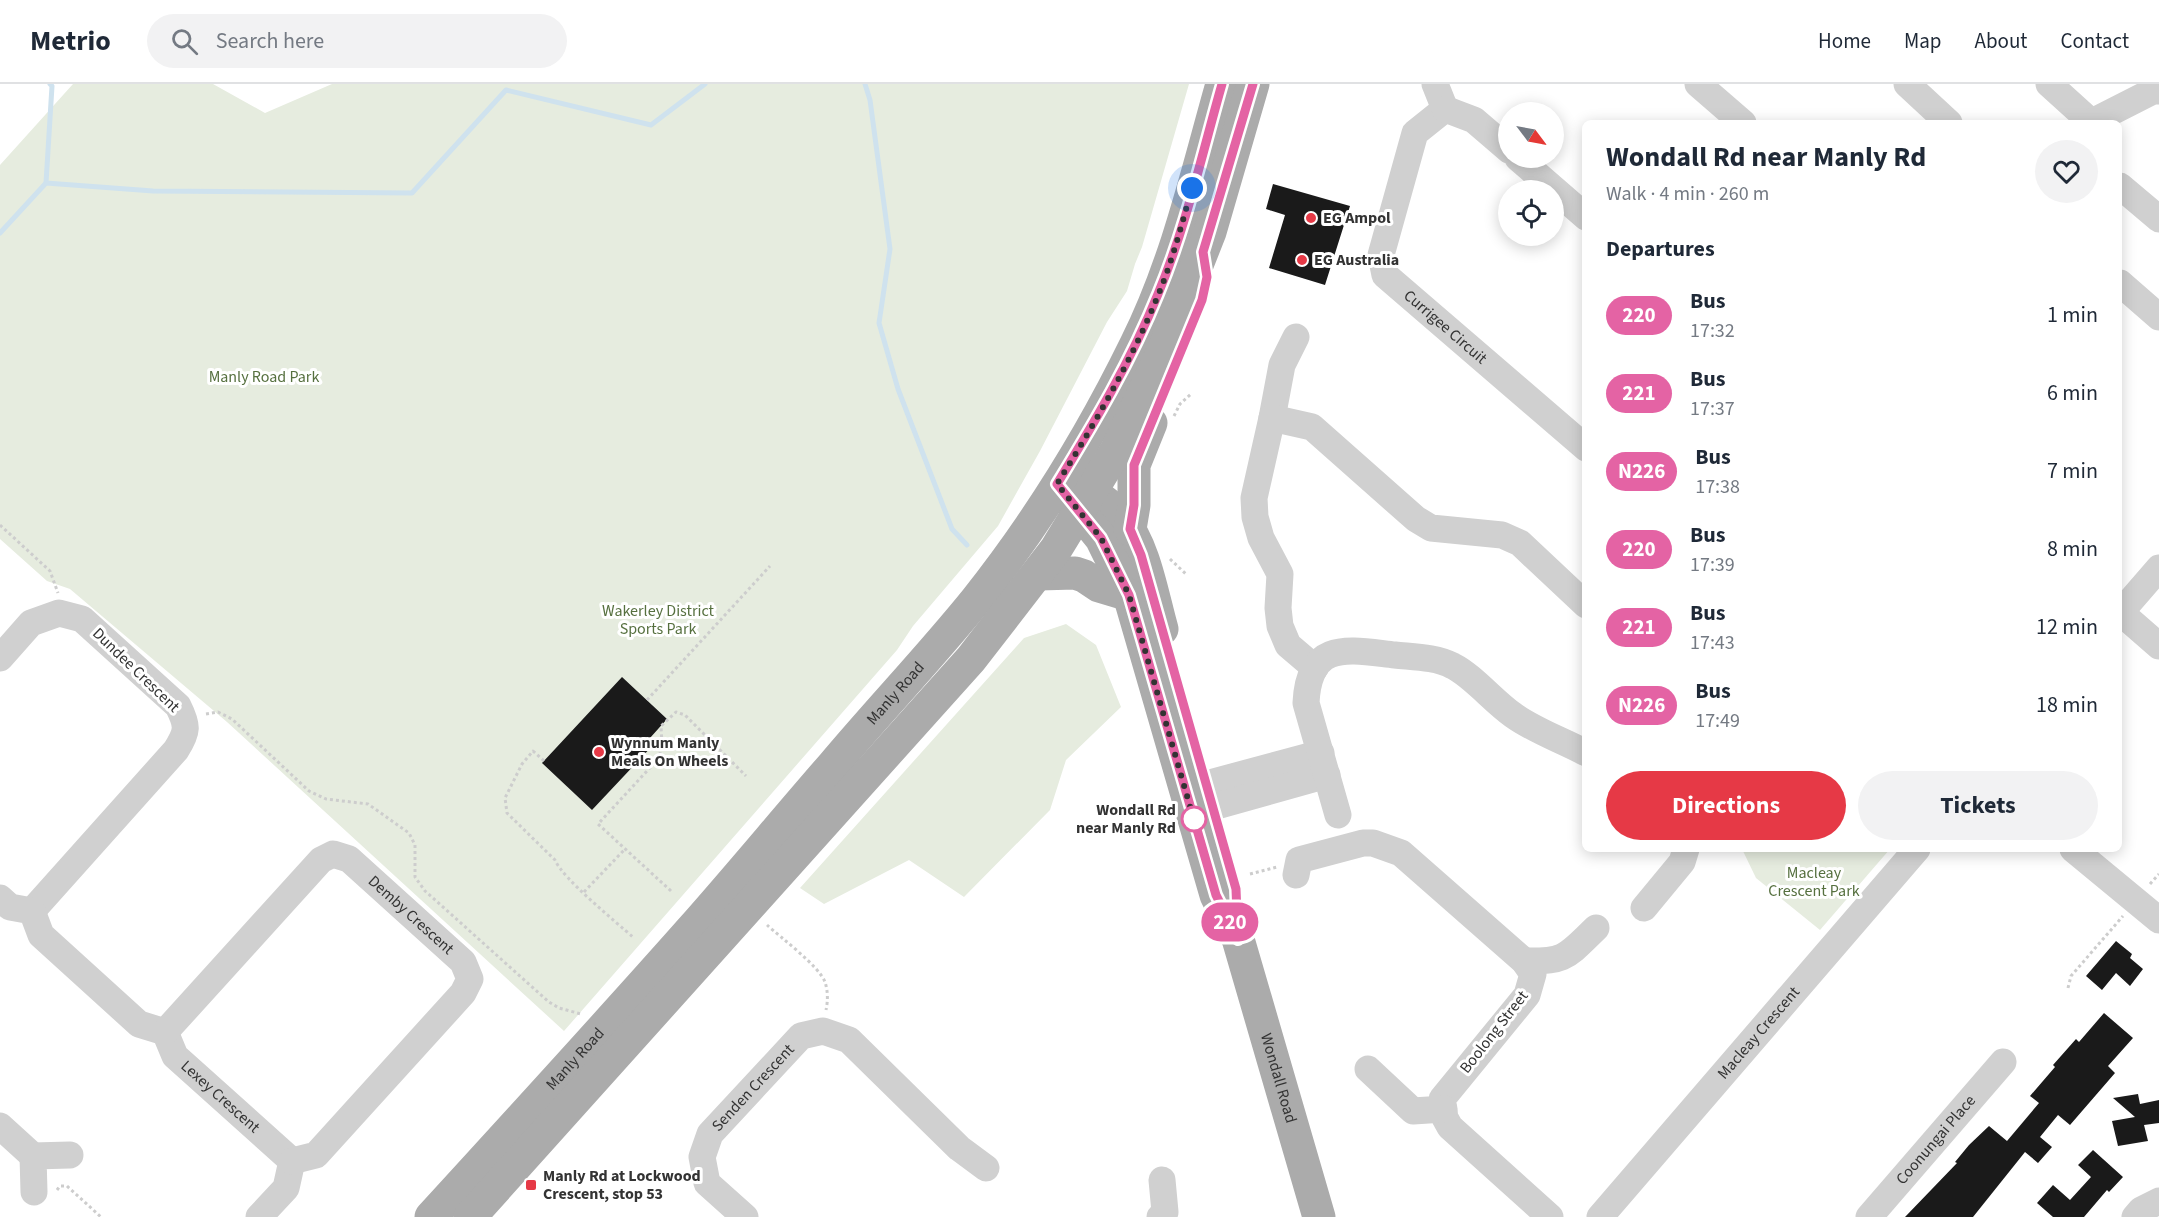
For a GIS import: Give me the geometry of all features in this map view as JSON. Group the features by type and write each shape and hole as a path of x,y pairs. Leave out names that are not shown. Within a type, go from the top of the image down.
{"main road":[{"name":"Manly Road","path":"431,1217 694,926 940,642 1003,564 1060,479 1117,382 1159,293 1180,231 1222,84"},
{"name":"Manly Road","path":"470,1217 971,659 1039,574 1086,502 1142,400 1203,252 1253,84"},
{"path":"1130,529 1134,505 1134,465 1202,300 1207,277 1203,252"},
{"name":"Wondall Road","path":"1060,479 1086,502 1116,513 1130,529 1141,555 1236,889 1238,939"},
{"name":"Wondall Road","path":"1086,502 1095,529 1110,553 1129,595 1216,895 1238,939 1319,1217"},
{"path":"1039,574 1075,573 1099,586 1129,595"}],"street":[{"path":"1435,84 1445,109 1474,120 1498,141"},
{"path":"1698,84 1740,120"},
{"path":"1907,84 1946,120"},
{"path":"2049,84 2089,120"},
{"path":"2096,120 2153,91 2159,91"},
{"name":"Currigee Circuit","path":"1445,109 1415,133 1381,255 1385,275 1582,445"},
{"path":"1530,168 1582,214"},
{"path":"2122,188 2159,219"},
{"path":"2122,285 2159,316"},
{"path":"1296,337 1282,365 1254,498 1255,517 1261,538 1280,574 1278,608 1280,626 1288,645 1315,668"},
{"path":"1272,418 1312,427 1416,519 1431,528 1502,535 1520,543 1582,601"},
{"path":"2122,610 2159,568"},
{"path":"0,658 31,623 58,613"},
{"name":"Dundee Crescent","path":"32,911 176,750 186,735 185,720 178,706 82,619 58,613"},
{"path":"2122,614 2159,646"},
{"path":"1338,815 1306,703 1307,684 1315,668 1330,653 1347,649 1441,661 1456,667 1511,714 1528,725 1582,751"},
{"path":"1210,796 1324,764"},
{"path":"1296,875 1299,860 1362,843 1373,843 1401,853 1524,961 1550,961 1568,955 1596,928"},
{"path":"1644,908 1682,862 1685,852"},
{"name":"Macleay Crescent","path":"1600,1217 1914,852"},
{"path":"2077,852 2159,920"},
{"name":"Demby Crescent","path":"165,1032 321,860 333,854 349,859 463,962 470,979 463,993 316,1155 292,1161"},
{"path":"0,898 10,907 32,911 41,935 139,1024 165,1032"},
{"name":"Boolong Street","path":"1444,1109 1442,1099 1527,995 1533,974 1524,961"},
{"path":"823,1031 849,1041 959,1148 986,1168"},
{"name":"Senden Crescent","path":"745,1217 707,1183 702,1157 711,1134 801,1036 823,1031"},
{"name":"Lexey Crescent","path":"165,1032 174,1056 292,1161"},
{"name":"Coonungai Place","path":"1869,1217 2003,1062"},
{"path":"1368,1069 1410,1114 1444,1109 1445,1118 1450,1127 1550,1217"},
{"path":"0,1126 33,1156 70,1155"},
{"path":"33,1156 34,1192"},
{"path":"260,1217 286,1188 292,1161"},
{"path":"1162,1180 1165,1215"},
{"path":"2135,1217 2141,1210 2159,1201"}],"path":[{"path":"1171,422 1180,404 1191,394"},
{"path":"0,525 50,571 58,593 58,613"},
{"path":"1169,557 1187,575"},
{"path":"647,700 770,566"},
{"path":"185,720 218,712 232,719 309,791 326,800 368,804 409,833 415,845 415,877 425,891 549,1002 559,1008 580,1014"},
{"path":"671,891 598,824 659,758 662,745 661,726 676,712 685,715 746,776"},
{"path":"544,761 533,752 522,764 505,798 507,813 555,860 558,867 634,938"},
{"path":"584,892 625,849"},
{"path":"2068,988 2071,976 2159,874"},
{"path":"765,924 813,966 825,980 828,999 823,1031"},
{"path":"34,1192 51,1196 60,1186 68,1186 101,1217"}],"green space":[{"name":"Manly Road Park","path":"73,84 213,84 265,113 332,84 1189,84 1127,291 1107,322 998,526 913,626 897,650 564,1031 227,722 70,589 47,581 0,539 0,165"},
{"path":"1066,624 1096,645 1121,707 1066,760 1050,810 964,897 909,860 824,904 800,888 1024,638"},
{"name":"Macleay Crescent Park","path":"1743,852 1887,852 1820,930 1756,878"}],"building":[{"path":"1273,184 1350,206 1325,285 1269,268 1285,215 1266,209"},
{"name":"Wynnum Manly Meals On Wheels","path":"622,677 667,719 650,738 655,743 592,810 542,763"},
{"path":"2116,941 2132,954 2130,958 2143,969 2130,986 2116,973 2102,990 2086,976"},
{"path":"2104,1013 2133,1038 2108,1066 2115,1073 2070,1125 2058,1115 2040,1137 2052,1147 2038,1163 2025,1152 1973,1217 1905,1217 1957,1163 1955,1162 1969,1145 1989,1126 2007,1141 2039,1103 2030,1096 2055,1067 2053,1065 2076,1039 2079,1042"},
{"path":"2138,1094 2140,1104 2159,1100 2159,1123 2144,1125 2148,1141 2118,1146 2112,1121 2135,1117 2113,1098"},
{"path":"2093,1150 2123,1177 2109,1192 2107,1190 2084,1217 2053,1217 2037,1203 2053,1185 2070,1200 2091,1177 2078,1165"}],"waterway":[{"path":"46,183 52,86 50,84"},
{"path":"0,233 46,183 153,191 412,193 506,90 651,125 705,84"},
{"path":"865,84 870,100 890,249 879,323 898,389 952,529 967,545"}],"bus line":[{"name":"220","path":"1222,84 1180,231 1159,293 1117,382 1057,484 1101,538 1129,595 1216,895 1238,939 1236,889 1141,555 1130,529 1134,505 1134,465 1202,300 1207,277 1203,252 1253,84"}],"place":[{"name":"EG Ampol","path":"1311,218"},
{"name":"EG Australia","path":"1302,260"},
{"name":"Wynnum Manly Meals On Wheels","path":"599,752"},
{"name":"Wondall Rd near Manly Rd","path":"1194,819"},
{"name":"Manly Rd at Lockwood Crescent, stop 53","path":"531,1185"}],"route":[{"path":"1192,188 1159,293 1117,382 1057,484 1101,538 1129,595 1196,827 1194,819"}],"park label":[{"name":"Wakerley District Sports Park","path":"658,620"}]}
